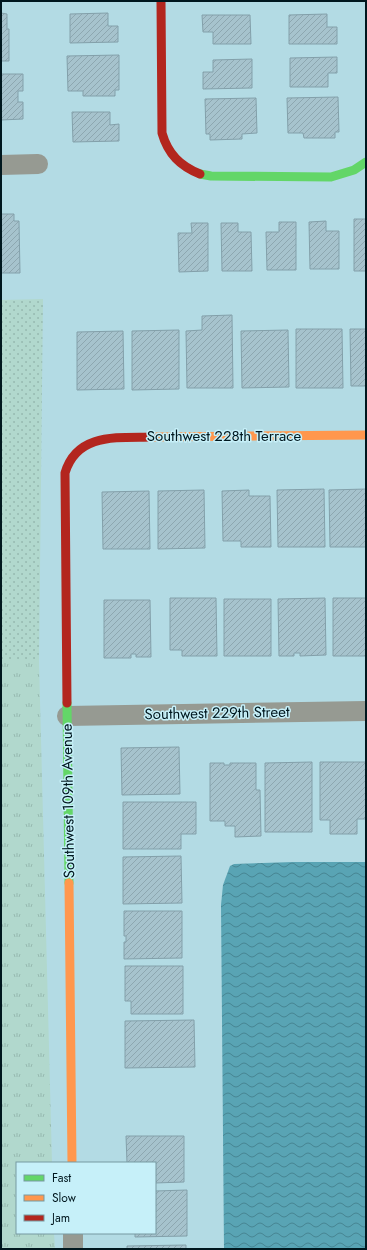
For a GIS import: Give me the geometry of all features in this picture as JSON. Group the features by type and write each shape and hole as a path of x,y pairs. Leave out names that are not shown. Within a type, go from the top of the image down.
{"street":[{"path":"161,1 162,133 163,139 173,158 181,165 194,172 211,176 327,177 340,175 364,164"},
{"path":"1,165 38,164"},
{"name":"Southwest 228th Terrace","path":"83,446 100,439 118,437 366,436"},
{"name":"Southwest 109th Avenue","path":"72,1162 65,473 69,461 83,446"},
{"name":"Southwest 229th Street","path":"68,716 366,711"},
{"path":"73,1234 73,1249"}],"green space":[{"path":"43,299 39,661 1,661 1,300"},
{"path":"1,661 39,661 52,1162 16,1162 16,1234 54,1234 55,1249 1,1249"}],"water":[{"path":"366,862 366,1249 224,1249 221,905 223,885 230,866 234,864"}],"building":[{"path":"1,13 7,14 7,29 9,29 9,61 1,61"},
{"path":"108,13 108,26 118,26 118,42 70,43 70,14"},
{"path":"327,14 327,27 337,27 337,44 289,44 289,15"},
{"path":"202,15 250,15 251,44 213,44 213,32 203,32"},
{"path":"119,55 119,90 115,90 115,96 83,96 83,91 68,91 67,56"},
{"path":"337,57 337,73 328,73 328,87 290,87 290,58"},
{"path":"252,59 252,88 203,89 203,72 213,72 213,60"},
{"path":"1,74 23,74 23,91 18,91 18,102 23,102 23,119 1,120"},
{"path":"338,97 339,132 335,132 335,138 304,138 303,133 288,133 287,98"},
{"path":"256,98 257,133 242,134 242,139 210,140 210,134 206,134 205,99"},
{"path":"72,112 110,112 110,125 119,124 119,141 73,142"},
{"path":"1,214 14,214 14,221 19,221 20,273 1,273"},
{"path":"354,219 366,219 366,271 354,271"},
{"path":"326,221 326,231 339,231 339,269 310,269 309,222"},
{"path":"279,222 296,222 296,270 267,270 266,232 279,232"},
{"path":"191,223 208,223 208,271 179,272 178,233 192,233"},
{"path":"221,223 238,223 238,232 251,232 252,271 222,271"},
{"path":"232,315 233,388 187,388 186,331 202,330 202,316"},
{"path":"296,329 342,329 343,388 296,388"},
{"path":"350,329 366,329 366,386 351,386"},
{"path":"179,330 179,389 132,390 132,331"},
{"path":"288,330 289,387 242,388 241,331"},
{"path":"123,331 124,389 77,390 77,332"},
{"path":"324,489 325,547 278,547 277,490"},
{"path":"366,489 366,547 330,547 329,490"},
{"path":"204,490 205,548 158,549 158,491"},
{"path":"249,490 249,496 270,496 271,547 241,547 241,541 223,541 222,491"},
{"path":"149,491 150,549 103,549 102,492"},
{"path":"170,598 216,598 217,656 182,656 182,650 170,650"},
{"path":"325,598 326,655 300,656 300,653 294,653 294,656 279,656 278,599"},
{"path":"333,598 366,598 366,656 333,656"},
{"path":"224,599 271,599 271,656 224,656"},
{"path":"104,600 150,600 151,657 136,657 136,654 131,654 131,658 104,658"},
{"path":"179,747 180,794 122,795 121,748"},
{"path":"312,762 312,832 265,832 265,763"},
{"path":"320,762 366,762 366,819 357,819 357,834 330,834 330,820 320,820"},
{"path":"210,763 224,763 224,765 230,765 230,763 256,763 256,790 260,790 261,836 235,837 235,826 225,826 225,821 210,821"},
{"path":"123,802 196,802 196,834 181,834 181,849 123,849"},
{"path":"181,856 182,903 123,904 123,857"},
{"path":"124,911 182,911 182,958 124,959 124,942 126,942 126,936 124,936"},
{"path":"125,966 183,966 183,1014 131,1014 131,1001 125,1001"},
{"path":"194,1020 195,1067 125,1068 125,1021"},
{"path":"126,1136 184,1136 184,1182 156,1183 156,1162 127,1162"},
{"path":"187,1190 187,1236 135,1237 135,1234 156,1234 156,1191"},
{"path":"186,1245 186,1249 127,1249 127,1246"}],"traffic: fast":[{"path":"200,174 211,176 331,177 354,170 366,162"},
{"path":"67,703 69,883"}],"traffic: slow":[{"path":"153,437 366,435"},
{"path":"69,883 72,1162"}],"traffic: jam":[{"path":"161,1 162,133 171,153 186,167 200,174"},
{"path":"67,703 65,473 71,460 79,450 89,444 113,438 153,437"}]}
